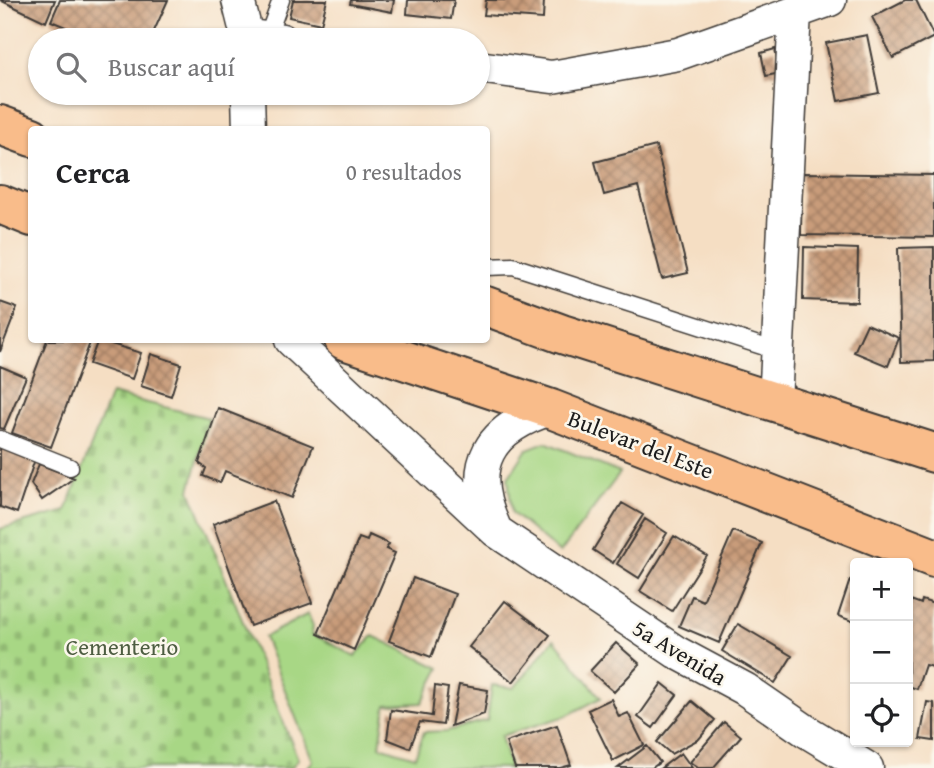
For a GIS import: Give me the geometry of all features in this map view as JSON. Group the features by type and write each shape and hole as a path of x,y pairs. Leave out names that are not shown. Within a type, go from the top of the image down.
{"highway":[{"path":"0,125 28,136"},
{"path":"0,204 28,215"},
{"path":"490,307 562,334 934,453"},
{"name":"Bulevar del Este","path":"353,343 551,409 934,558"}],"street":[{"path":"237,0 254,28"},
{"path":"490,69 552,77 678,54 830,0"},
{"path":"775,402 795,12"},
{"path":"248,105 249,126"},
{"name":"5a Avenida","path":"294,343 496,531 676,652 745,689 867,768"},
{"path":"496,531 482,492 483,466 487,453 512,425 551,409"}],"lane":[{"path":"267,28 281,0"},
{"path":"490,267 513,266 777,351"},
{"path":"0,439 70,467"}],"green space":[{"name":"Cementerio","path":"111,394 209,418 190,490 298,759 291,768 0,768 0,529 66,511"},
{"path":"545,442 620,473 560,553 512,513 508,478 527,449"},
{"path":"308,614 313,626 312,634 355,656 373,636 440,668 422,703 386,705 380,746 415,757 424,732 447,731 487,720 492,685 514,688 554,639 601,698 566,716 501,736 510,768 307,768 313,761 264,637"}],"building":[{"path":"0,0 55,0 46,22"},
{"path":"60,0 168,0 155,28 68,28 51,21"},
{"path":"293,0 327,0 321,24 289,17"},
{"path":"351,0 394,0 392,12 350,4"},
{"path":"408,0 454,0 451,19 407,14"},
{"path":"486,0 544,0 543,19 484,15"},
{"path":"905,0 916,0 934,37 893,58 872,17"},
{"path":"867,35 879,93 838,101 826,43"},
{"path":"775,49 780,73 766,76 761,53"},
{"path":"656,146 688,273 662,279 638,186 604,195 595,162"},
{"path":"802,173 934,175 934,237 801,235"},
{"path":"804,247 858,249 857,302 803,300"},
{"path":"934,247 934,361 901,362 898,248"},
{"path":"0,302 17,308 0,352"},
{"path":"867,324 899,338 888,366 854,352"},
{"path":"46,343 90,343 51,447 12,433"},
{"path":"97,343 108,343 141,353 132,379 89,364"},
{"path":"151,354 181,364 171,396 141,386"},
{"path":"0,366 26,377 4,429 0,428"},
{"path":"218,408 313,446 292,498 225,471 220,483 203,476 206,468 199,463"},
{"path":"0,447 35,459 17,513 0,507"},
{"path":"39,464 74,478 42,500 31,484"},
{"path":"274,501 312,603 250,626 213,524"},
{"path":"622,503 643,515 613,563 593,550"},
{"path":"645,519 667,533 639,578 617,564"},
{"path":"733,531 762,543 719,643 679,626 692,596 703,601"},
{"path":"369,535 389,544 386,549 395,553 354,650 318,634 359,538 367,541"},
{"path":"674,536 707,556 672,611 640,591"},
{"path":"413,578 455,594 431,657 389,641"},
{"path":"850,580 850,620 838,616"},
{"path":"922,600 934,604 934,666 925,665 917,689 913,688 913,601 921,604"},
{"path":"505,601 550,635 513,682 469,647"},
{"path":"738,624 792,656 775,683 722,651"},
{"path":"616,643 640,664 614,692 590,671"},
{"path":"662,683 677,695 653,728 638,717"},
{"path":"459,685 488,690 484,714 451,726"},
{"path":"435,686 448,688 443,725 420,722 410,748 387,739 391,710 432,716"},
{"path":"611,699 619,717 628,713 644,745 613,761 588,710"},
{"path":"692,701 715,720 699,739 671,754 657,742"},
{"path":"927,702 934,703 934,741 920,739"},
{"path":"724,722 741,736 713,768 698,768 690,762"},
{"path":"557,725 571,765 560,768 515,768 506,742"},
{"path":"647,746 660,762 652,768 618,768"},
{"path":"681,753 692,768 661,768"}]}
